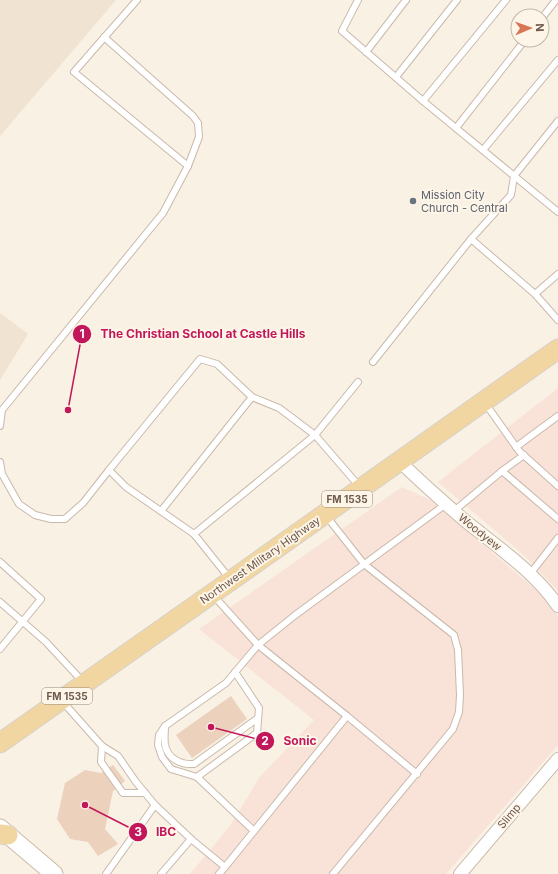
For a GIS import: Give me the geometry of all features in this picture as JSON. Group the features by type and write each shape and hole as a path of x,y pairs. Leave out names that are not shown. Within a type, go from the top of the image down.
{"main road":[{"name":"Northwest Military Highway","path":"0,743 326,515 399,461 556,353"},
{"path":"3,833 47,871"}],"street":[{"name":"Woodyew","path":"399,461 450,508 540,583 557,604"},
{"name":"Slimp","path":"460,874 558,759"}],"lane":[{"path":"137,0 74,72 188,166"},
{"path":"358,0 342,31 423,101 558,212"},
{"path":"366,52 406,0"},
{"path":"396,77 458,0"},
{"path":"423,101 506,0"},
{"path":"550,8 556,0"},
{"path":"0,426 2,410 163,213 188,166 199,136 198,123 193,116 104,37"},
{"path":"456,128 519,48"},
{"path":"483,150 558,60"},
{"path":"373,362 471,239 510,195 514,176 558,121"},
{"path":"471,239 535,294 558,320"},
{"path":"535,294 558,274"},
{"path":"0,462 2,474 18,504 35,515 51,519 65,519 83,503 200,359 217,364 252,398 279,408 315,435 361,489"},
{"path":"194,534 315,435 358,382"},
{"path":"161,511 252,398"},
{"path":"484,402 516,447 558,486"},
{"path":"516,447 558,416"},
{"path":"254,832 197,777 171,769 162,758 158,745 159,735 165,726 226,683 258,645 364,564 450,508 524,455"},
{"path":"109,470 126,487 194,534 231,580"},
{"path":"502,471 558,519"},
{"path":"326,515 364,564 454,635 458,650 460,695 459,712 453,729 334,874"},
{"path":"530,574 558,538"},
{"path":"0,562 41,599 0,649"},
{"path":"212,594 258,645 417,774"},
{"path":"0,602 46,642 84,683"},
{"path":"197,777 257,733 259,708 235,672"},
{"path":"61,700 102,746 118,756 155,805 191,839 225,867"},
{"path":"219,874 347,716"},
{"path":"165,726 165,744 167,750 178,762 194,764 258,718"},
{"path":"102,746 101,762 123,793 145,793"},
{"path":"106,874 155,805"},
{"path":"161,874 191,839"}],"shaded area":[{"path":"0,0 116,0 0,136"},
{"path":"0,313 28,334 0,380"},
{"path":"558,388 558,591 525,556 438,482"},
{"path":"402,487 430,500 542,595 558,616 558,745 446,874 190,874 230,826 259,778 314,720 199,629"}],"building":[{"path":"231,696 247,719 192,758 176,735"},
{"path":"113,765 125,781 113,791 105,829 118,844 98,856 88,842 70,839 57,819 65,783 85,770 101,773"}],"place":[{"name":"Mission City Church - Central","path":"413,201"},
{"name":"The Christian School at Castle Hills","path":"68,410"},
{"name":"Sonic","path":"211,727"},
{"name":"IBC","path":"85,805"}]}
